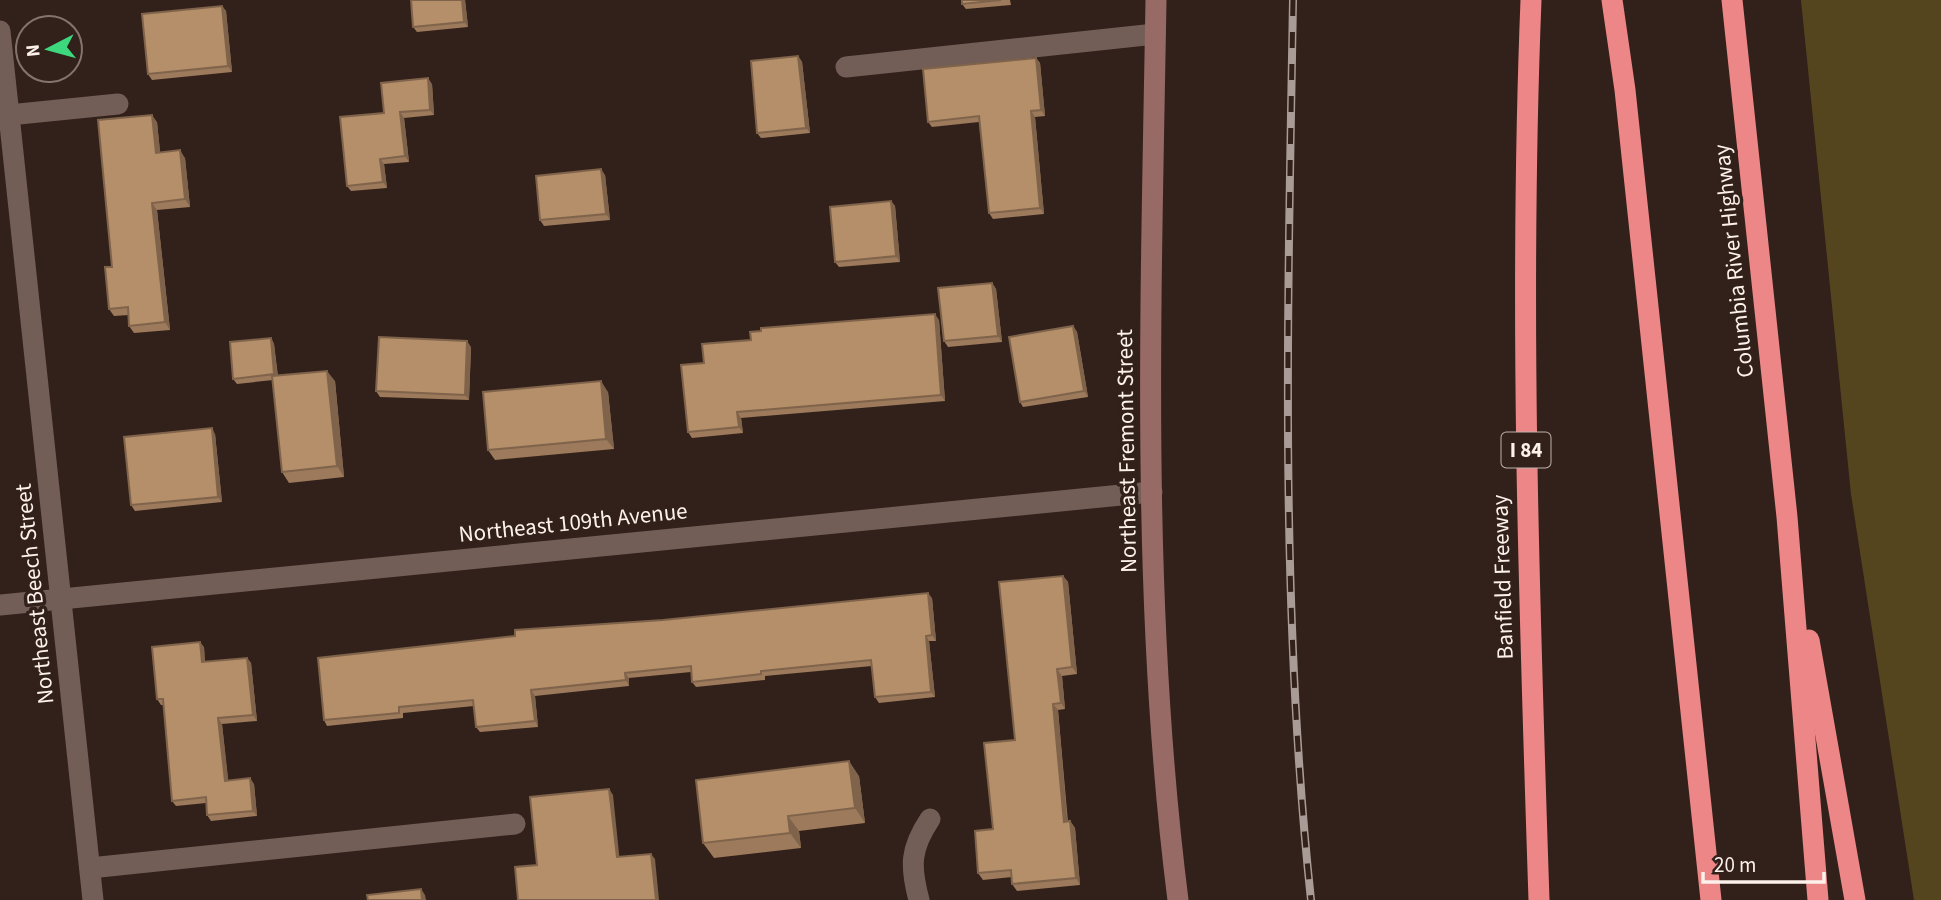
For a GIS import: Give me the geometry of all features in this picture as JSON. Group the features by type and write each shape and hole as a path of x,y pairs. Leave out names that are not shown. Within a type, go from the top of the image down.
{"highway":[{"name":"Banfield Freeway","path":"1531,0 1527,96 1526,513 1539,900"},
{"path":"1612,0 1625,90 1711,900"},
{"name":"Columbia River Highway","path":"1732,0 1787,517"},
{"path":"1787,517 1818,900"},
{"path":"1787,517 1855,900"}],"main road":[{"name":"Northeast Fremont Street","path":"1156,0 1152,492 1157,643 1178,900"}],"street":[{"name":"Northeast Beech Street","path":"0,31 9,115 6,152 61,599 93,900"},
{"path":"846,67 1155,34"},
{"path":"9,115 118,104"},
{"name":"Northeast 109th Avenue","path":"0,605 1152,492"},
{"path":"919,900 912,874 915,842 930,820"},
{"path":"90,868 515,824"}],"shaded area":[{"path":"1801,0 1941,0 1941,900 1914,900 1851,494"}],"building":[{"path":"411,0 462,0 464,22 413,27"},
{"path":"962,0 1001,0 962,4"},
{"path":"222,6 228,66 148,74 142,14"},
{"path":"798,56 806,128 757,133 751,61"},
{"path":"1036,58 1041,110 1031,111 1040,208 989,213 979,116 928,122 923,69"},
{"path":"428,78 430,110 400,112 405,156 380,159 383,182 347,186 340,117 384,113 381,83"},
{"path":"152,115 156,153 180,150 185,199 152,203 165,322 129,326 128,307 109,309 105,267 112,267 98,120"},
{"path":"601,169 606,214 540,220 536,176"},
{"path":"891,201 896,256 835,262 830,207"},
{"path":"992,283 998,336 944,341 938,288"},
{"path":"935,314 941,395 737,412 739,427 688,432 681,365 704,363 702,344 751,340 750,332 761,331 761,328"},
{"path":"1073,326 1084,391 1020,402 1009,337"},
{"path":"379,337 467,341 465,395 376,391"},
{"path":"271,338 274,374 233,379 230,342"},
{"path":"327,371 337,466 282,472 272,376"},
{"path":"601,381 606,439 488,450 483,392"},
{"path":"212,428 218,497 131,505 124,437"},
{"path":"1063,576 1072,667 1057,669 1061,703 1053,704 1064,822 1070,821 1076,878 1012,884 1011,870 978,873 975,831 993,829 984,743 1015,740 999,582"},
{"path":"928,593 932,635 926,636 931,692 875,697 871,660 761,671 761,674 692,682 691,666 625,673 626,680 531,690 535,721 476,727 473,700 399,707 399,713 324,720 318,658 515,636 515,630 663,620"},
{"path":"200,642 202,662 247,658 253,715 218,718 225,781 250,778 253,811 207,815 206,797 172,801 163,699 157,699 152,647"},
{"path":"849,761 855,808 788,816 790,833 703,843 696,780"},
{"path":"609,789 617,857 651,854 656,900 518,900 515,867 537,865 530,797"},
{"path":"421,889 422,900 368,900 367,895"}],"railway":[{"path":"1293,0 1288,338 1290,563 1301,788 1311,900"}]}
